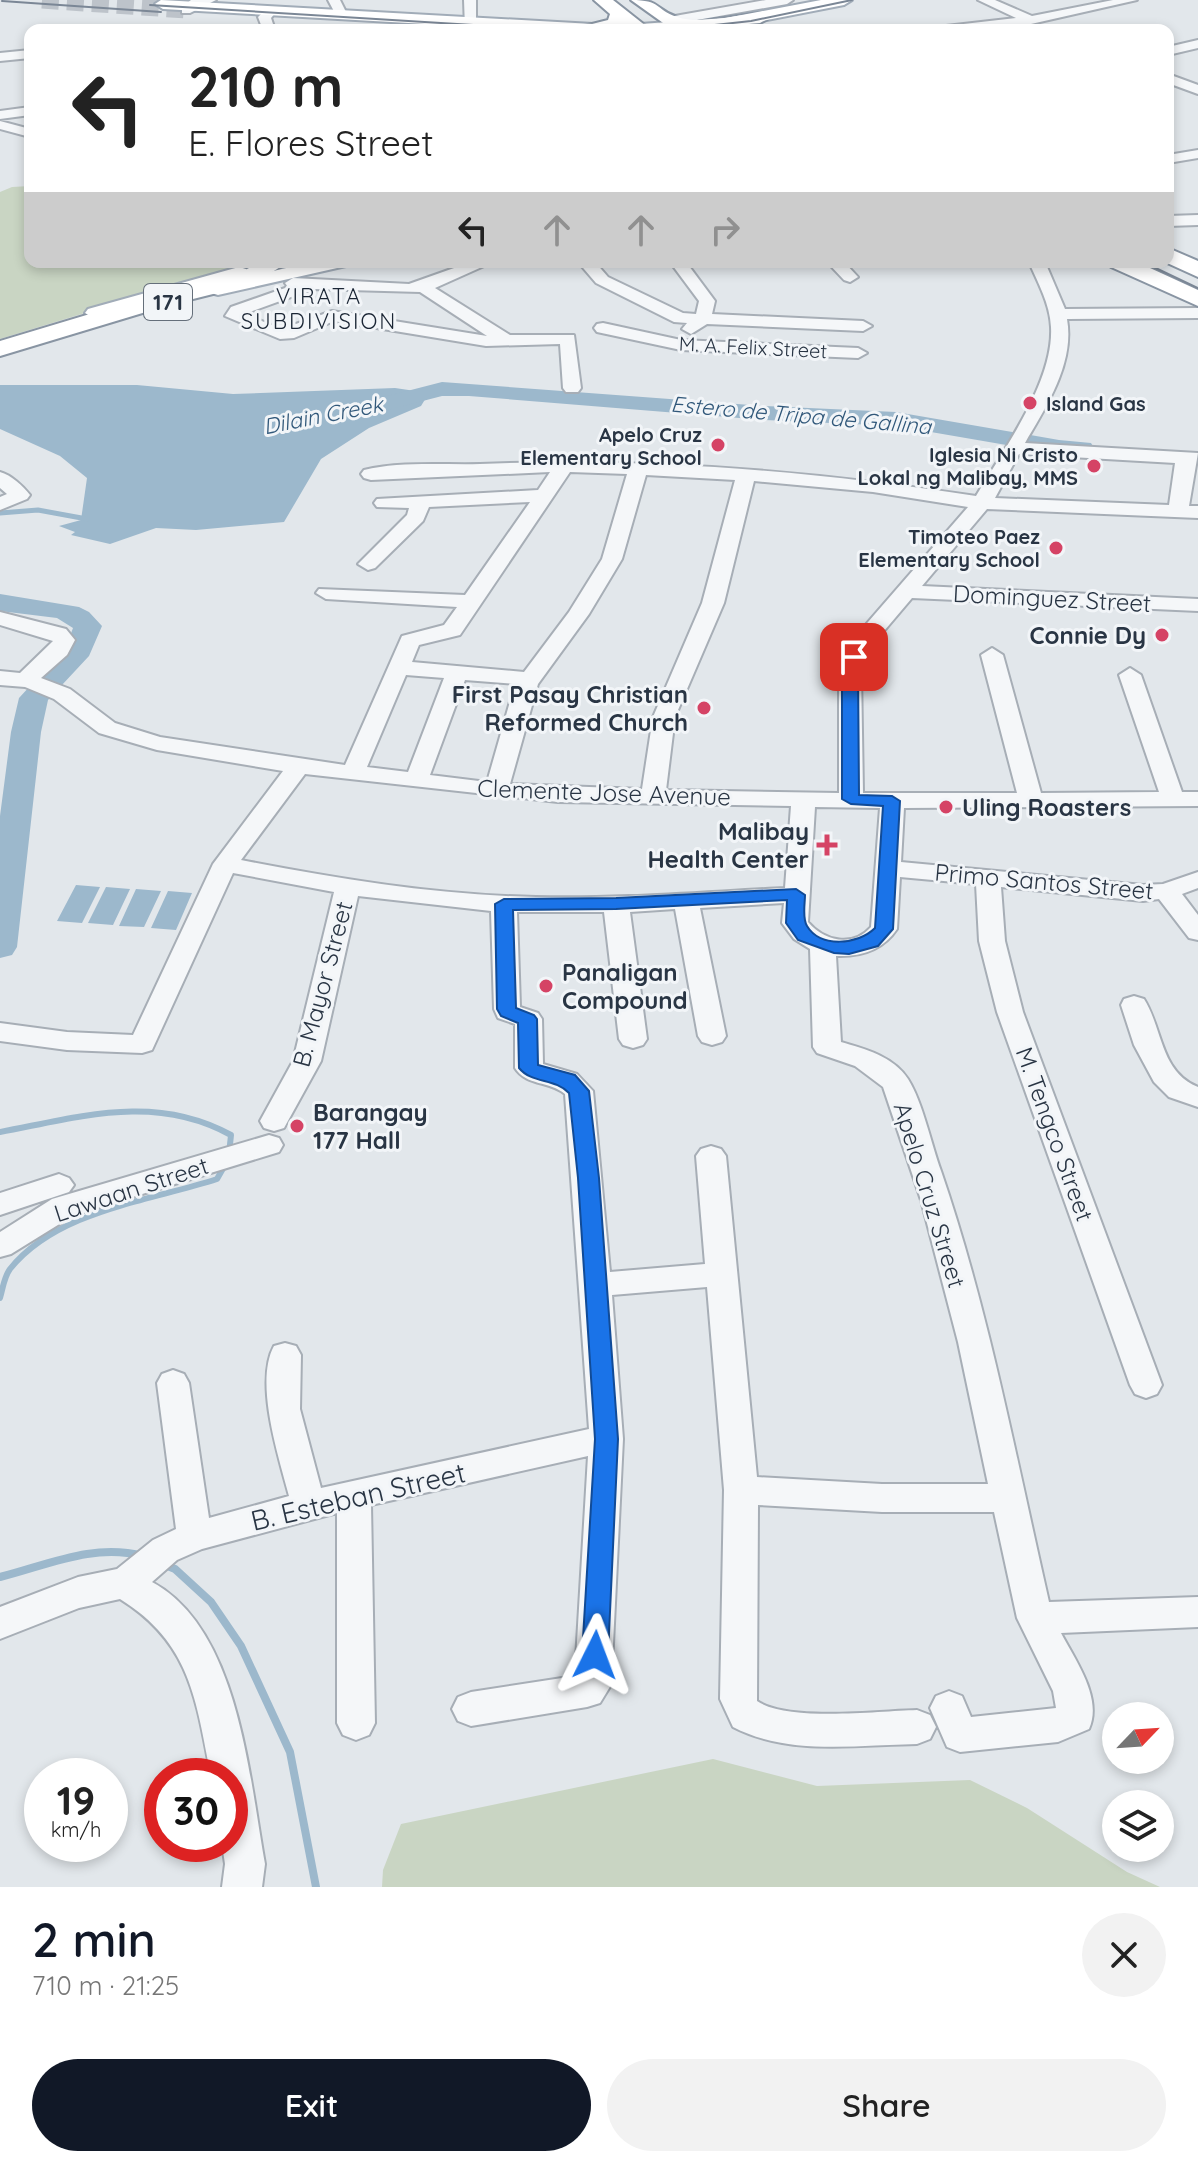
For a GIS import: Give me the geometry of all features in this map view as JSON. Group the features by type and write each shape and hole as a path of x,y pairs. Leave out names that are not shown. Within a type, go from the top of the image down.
{"highway":[{"path":"602,0 618,24"},
{"path":"639,0 675,24"},
{"path":"698,24 760,18"},
{"path":"1174,258 1198,270"},
{"path":"1174,266 1198,278"},
{"path":"0,349 245,279 266,268"},
{"path":"1132,268 1198,299"}],"main road":[{"path":"760,18 850,2"},
{"path":"746,24 850,2"},
{"path":"163,4 269,19 342,16 446,24"},
{"path":"310,16 440,24"},
{"name":"171","path":"0,349 163,303 264,268"}],"street":[{"path":"188,8 210,0"},
{"path":"334,0 342,16"},
{"path":"470,0 472,24"},
{"path":"681,24 787,0"},
{"path":"984,0 1041,24"},
{"path":"1058,0 1083,9"},
{"path":"997,24 1131,0"},
{"path":"1174,50 1198,44"},
{"path":"0,57 24,61"},
{"path":"0,66 24,62"},
{"path":"1174,82 1198,78"},
{"path":"1174,83 1198,90"},
{"path":"0,115 24,112"},
{"path":"0,125 24,131"},
{"path":"1174,158 1198,154"},
{"path":"1174,221 1198,220"},
{"path":"274,268 308,285 377,290 423,287 470,268"},
{"path":"591,268 602,280 680,318 863,326"},
{"path":"672,343 703,319 707,301 682,268"},
{"path":"841,268 850,277"},
{"path":"851,799 850,671 863,642 982,503 1019,441 1055,364 1060,328 1058,314 1040,268"},
{"path":"308,285 237,311 233,316 280,334 288,334 332,316 486,341 568,339 572,388"},
{"path":"423,287 507,341"},
{"path":"1058,314 1198,313"},
{"path":"779,371 785,323"},
{"name":"M. A. Felix Street","path":"603,328 672,343 858,353"},
{"path":"371,474 564,466 638,469 746,474 873,486 982,503 1188,511 1191,458 1019,441"},
{"path":"353,773 410,641 452,630 564,466"},
{"path":"496,790 531,679 578,614 612,559 638,469"},
{"path":"653,795 664,717 713,603 746,474"},
{"path":"0,478 20,495 0,504"},
{"path":"384,503 547,495"},
{"path":"368,564 416,517 421,501"},
{"name":"Dominguez Street","path":"906,591 1198,605"},
{"path":"326,593 472,602"},
{"path":"0,618 58,634 64,640 59,650 27,681"},
{"path":"992,655 1031,799"},
{"path":"399,668 531,679"},
{"path":"416,781 457,672"},
{"path":"1130,675 1173,799"},
{"name":"Clemente Jose Avenue","path":"0,678 27,681 62,694 107,728 157,743 299,766 496,790 558,795 892,801 1198,799"},
{"path":"0,1032 67,1041 142,1044 225,864 299,766"},
{"path":"804,798 795,923 805,936 823,946 849,948 871,942 884,929 892,801"},
{"path":"225,864 347,890 504,904 616,903 796,895"},
{"name":"Primo Santos Street","path":"889,868 1143,893 1166,891 1198,880"},
{"name":"M. Tengco Street","path":"988,877 992,941 1010,1012 1146,1385"},
{"name":"B. Mayor Street","path":"262,1140 307,1061 347,890"},
{"path":"1166,891 1198,932"},
{"path":"686,900 712,1036"},
{"path":"616,903 633,1039"},
{"path":"471,1709 587,1691 593,1685 606,1439 579,1091 568,1079 534,1072 529,1068 528,1019 507,1009 504,904"},
{"name":"Apelo Cruz Street","path":"823,946 827,1047 865,1059 882,1069 896,1083 936,1200 974,1342 1006,1498"},
{"path":"1134,1005 1138,1021 1168,1082 1198,1097"},
{"name":"Lawaan Street","path":"0,1246 63,1207 212,1164 262,1140"},
{"path":"711,1156 741,1490 738,1699 741,1710 748,1717 786,1727 917,1727"},
{"path":"0,1204 59,1185"},
{"path":"596,1285 722,1274"},
{"path":"285,1355 284,1409 308,1505"},
{"path":"173,1383 180,1544"},
{"name":"B. Esteban Street","path":"127,1580 180,1544 308,1505 606,1439"},
{"path":"741,1490 882,1498 1006,1498 1035,1618 1071,1690 1076,1717 1058,1725 960,1735 949,1708"},
{"path":"354,1495 356,1723"},
{"path":"0,1623 92,1589 127,1580 163,1606 191,1644 219,1721 226,1758"},
{"path":"1035,1618 1198,1612"},
{"path":"242,1887 245,1862"}],"green space":[{"path":"24,186 24,268 252,268 160,290 0,339 0,192"},
{"path":"713,1759 817,1786 970,1780 1027,1808 1102,1856 1102,1862 1111,1862 1160,1887 382,1887 383,1870 401,1824"}],"water":[{"name":"Dilain Creek","path":"0,385 137,385 233,394 395,388 429,393 421,406 369,428 321,459 284,522 196,530 156,528 110,544 71,535 75,532 59,526 81,520 87,478 60,456 0,429"},
{"path":"76,885 100,887 82,923 57,921"},
{"path":"106,887 130,889 113,925 88,923"},
{"path":"136,889 161,891 144,927 119,926"},
{"path":"168,891 192,893 176,930 151,928"}],"waterway":[{"name":"Estero de Tripa de Gallina","path":"384,404 442,389 469,389 765,413 896,419 1059,447 1082,448"},
{"path":"0,513 38,510 87,519"},
{"path":"0,602 58,610 79,618 88,626 79,650 34,698 26,732 0,947"},
{"path":"0,1132 88,1115 146,1112 203,1122 231,1135 229,1154"},
{"path":"0,1298 10,1269 30,1249 53,1233 106,1210 217,1179 225,1165"},
{"path":"0,1577 88,1554 106,1552 143,1556"},
{"path":"165,1565 175,1569 211,1602 241,1646 290,1752 316,1887"}],"tunnel":[{"path":"42,0 186,10"}],"tram line":[{"path":"724,24 852,0"},
{"path":"2,1 161,12"},
{"path":"150,5 458,24"},
{"path":"1156,268 1198,288"}],"place":[{"name":"Island Gas","path":"1030,403"},
{"name":"Apelo Cruz Elementary School","path":"718,445"},
{"name":"Iglesia Ni Cristo Lokal ng Malibay, MMS","path":"1094,466"},
{"name":"Timoteo Paez Elementary School","path":"1056,548"},
{"name":"Connie Dy","path":"1162,635"},
{"name":"First Pasay Christian Reformed Church","path":"704,708"},
{"name":"Uling Roasters","path":"946,807"},
{"name":"Malibay Health Center","path":"827,845"},
{"name":"Panaligan Compound","path":"546,986"},
{"name":"Barangay 177 Hall","path":"297,1126"}],"district":[{"name":"VIRATA SUBDIVISION","path":"319,308"}],"route":[{"path":"595,1655 606,1439 579,1091 564,1077 534,1072 529,1068 528,1019 507,1009 504,904 616,903 796,895 795,923 805,936 834,948 849,948 871,942 884,929 892,801 851,799 850,671 854,657"}]}
